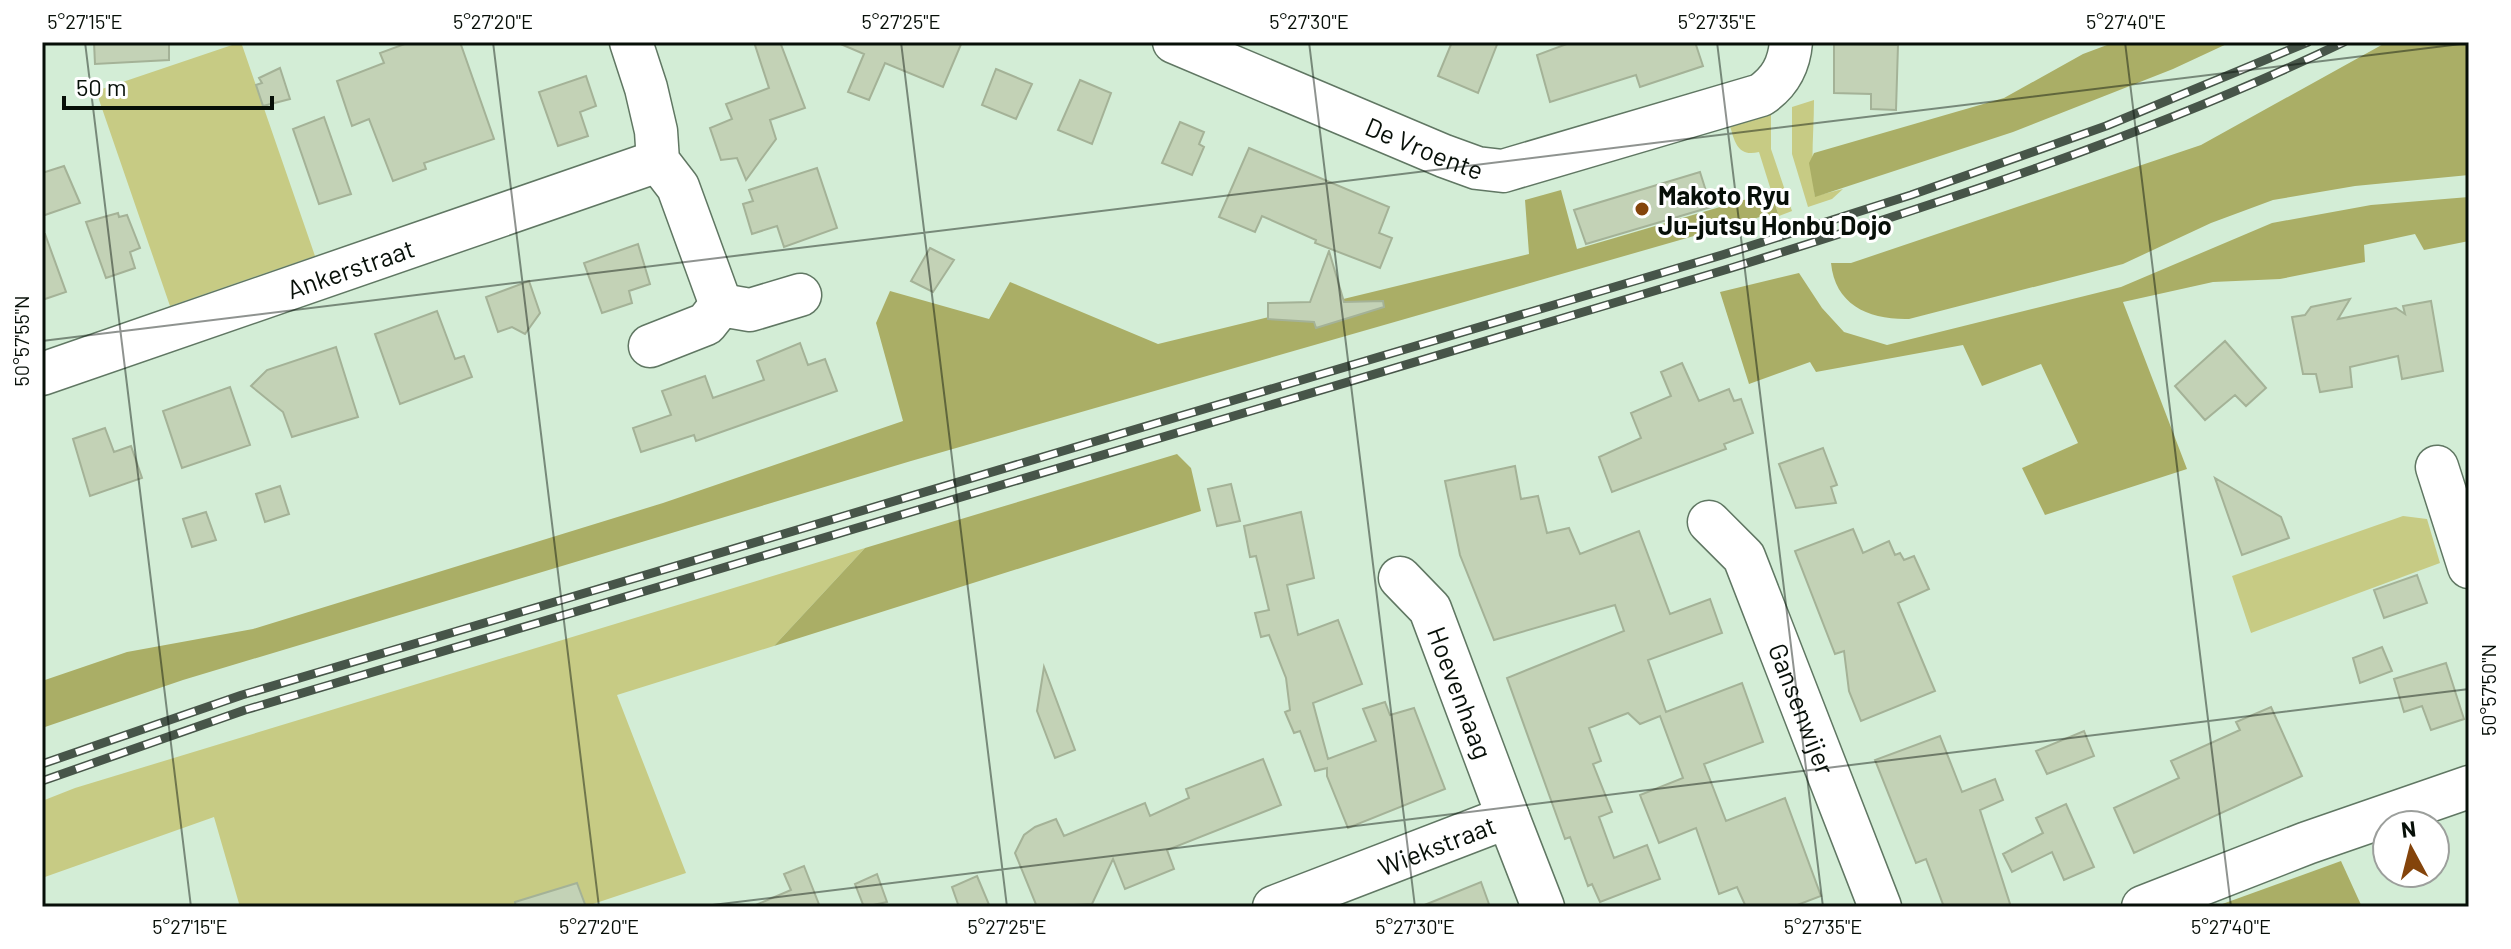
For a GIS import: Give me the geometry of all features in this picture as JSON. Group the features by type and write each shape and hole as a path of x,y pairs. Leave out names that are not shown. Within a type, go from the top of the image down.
{"street":[{"path":"631,42 646,88 658,161 678,187 721,305"},
{"name":"De Vroente","path":"1174,42 1455,160 1477,168 1503,171 1744,103 1776,85 1785,69 1791,42"},
{"name":"Ankerstraat","path":"42,374 658,161"},
{"path":"721,305 750,310 800,295"},
{"path":"650,346 706,324 721,305"},
{"path":"2437,467 2469,567"},
{"name":"Gansenwijer","path":"1709,522 1744,557 1880,907"},
{"name":"Hoevenhaag","path":"1400,578 1430,609 1508,817"},
{"path":"2143,907 2307,843 2469,787"},
{"name":"Wiekstraat","path":"1274,907 1508,817 1543,907"}],"green space":[{"path":"241,42 315,256 170,306 96,91"},
{"path":"2115,42 2231,42 2173,69 2013,132 1815,197 1809,163 1814,153 2004,98 2083,54"},
{"path":"2387,42 2469,42 2469,175 2355,186 2273,200 2211,223 2123,264 1909,319 1868,313 1856,307 1839,290 1831,263 1851,263 2201,145"},
{"path":"1814,100 1812,160 1815,196 1843,189 1832,199 1808,207 1792,154 1792,107"},
{"path":"1771,113 1771,149 1792,211 1779,216 1759,152 1746,152 1738,147 1730,126"},
{"path":"1561,190 1577,249 1771,192 1779,216 1760,217 911,461 183,680 42,728 42,681 127,652 253,629 663,503 903,421 876,323 890,291 989,319 1010,282 1158,344 1529,254 1525,200"},
{"path":"2469,197 2469,241 2424,250 2415,234 2364,245 2365,262 2280,279 2213,282 2123,302 2187,469 2045,515 2022,468 2078,443 2041,364 1982,386 1963,345 1816,372 1810,362 1749,384 1720,292 1799,273 1822,308 1844,332 1887,345 2121,287 2272,223 2371,205"},
{"path":"1177,454 1191,468 1201,511 774,646 865,548"},
{"path":"2403,516 2427,519 2440,563 2251,633 2232,576"},
{"path":"865,548 774,646 617,695 686,873 584,907 240,907 214,817 42,878 42,801 75,788"},
{"path":"2341,861 2362,907 2214,907"}],"building":[{"path":"94,42 169,42 169,60 95,64"},
{"path":"410,42 460,42 494,139 424,163 426,169 393,181 369,119 352,126 337,81 384,63 380,53"},
{"path":"754,42 780,42 805,108 770,120 776,139 746,180 737,158 721,160 710,128 732,119 726,104 769,88"},
{"path":"836,42 962,42 943,87 885,63 869,100 848,92 864,54"},
{"path":"1452,42 1498,42 1478,93 1438,76"},
{"path":"1572,42 1695,42 1703,66 1640,87 1636,75 1550,102 1537,55"},
{"path":"1834,44 1898,45 1896,110 1871,109 1871,94 1834,93"},
{"path":"280,68 290,99 263,106 256,85 262,83 259,78"},
{"path":"996,69 1032,84 1016,119 982,105"},
{"path":"586,76 596,106 580,112 588,136 558,146 539,92"},
{"path":"1080,80 1111,93 1092,144 1058,130"},
{"path":"324,117 351,194 319,204 293,129"},
{"path":"1180,122 1204,132 1199,144 1204,147 1192,175 1162,163"},
{"path":"1249,148 1389,207 1379,233 1392,238 1380,268 1315,243 1316,240 1262,216 1255,232 1219,217"},
{"path":"64,166 80,203 42,216 42,173"},
{"path":"817,168 837,228 784,247 777,226 752,234 743,204 753,201 749,190"},
{"name":"Makoto Ryu Ju-jutsu Honbu Dojo","path":"1700,172 1711,207 1586,244 1574,210"},
{"path":"118,213 119,217 127,215 140,248 130,252 135,268 106,278 86,222"},
{"path":"42,234 45,234 66,292 42,300"},
{"path":"638,244 650,284 629,291 632,303 602,313 584,263"},
{"path":"930,248 954,260 933,292 911,281"},
{"path":"1329,251 1344,302 1383,301 1384,307 1316,328 1314,322 1268,319 1268,303 1310,302"},
{"path":"529,281 540,313 525,334 512,327 498,332 486,297"},
{"path":"2350,299 2338,319 2396,308 2405,314 2403,306 2431,301 2443,371 2402,379 2398,356 2350,367 2352,387 2320,392 2316,374 2303,374 2292,317 2305,315 2311,307"},
{"path":"437,311 455,359 464,356 472,377 400,404 375,334"},
{"path":"2225,341 2266,388 2246,406 2235,395 2205,420 2175,386"},
{"path":"800,343 808,365 825,359 837,391 696,441 694,435 641,452 633,428 671,415 662,391 705,376 713,398 764,380 757,361"},
{"path":"336,347 358,417 292,437 283,412 251,386 267,370"},
{"path":"1682,363 1699,401 1729,389 1734,401 1741,399 1753,433 1724,444 1726,449 1612,492 1599,457 1641,438 1631,413 1671,396 1661,372"},
{"path":"230,387 250,445 182,468 163,411"},
{"path":"105,428 114,452 131,446 142,478 90,496 73,439"},
{"path":"1823,448 1837,485 1831,487 1836,503 1796,508 1779,464"},
{"path":"1515,466 1521,499 1538,496 1547,533 1569,528 1580,554 1639,531 1670,614 1710,599 1722,633 1648,660 1666,712 1742,683 1763,742 1704,764 1726,821 1785,798 1821,896 1792,907 1746,907 1737,887 1719,894 1696,828 1659,843 1640,795 1683,778 1660,716 1640,724 1628,713 1589,728 1601,761 1593,764 1612,812 1599,817 1614,858 1647,845 1660,879 1600,902 1592,884 1588,886 1570,837 1565,839 1507,678 1624,631 1615,605 1494,640 1460,555 1445,481"},
{"path":"2215,478 2281,517 2289,538 2242,555"},
{"path":"1231,484 1240,521 1217,526 1208,489"},
{"path":"280,486 289,514 265,522 256,494"},
{"path":"206,512 216,540 192,547 183,519"},
{"path":"1301,512 1314,578 1287,585 1298,635 1338,620 1362,684 1313,703 1328,759 1376,741 1363,709 1385,702 1390,715 1414,708 1445,789 1348,828 1327,776 1327,768 1315,771 1300,731 1294,733 1285,712 1290,710 1286,678 1269,635 1261,637 1255,613 1269,610 1256,556 1250,557 1244,526"},
{"path":"1853,529 1863,553 1889,541 1895,555 1900,553 1904,560 1914,556 1929,589 1898,603 1935,691 1861,721 1849,691 1844,651 1835,654 1795,551"},
{"path":"2417,575 2427,603 2384,618 2374,590"},
{"path":"2382,647 2392,671 2360,683 2353,658"},
{"path":"2446,663 2464,719 2431,730 2422,706 2404,712 2394,679"},
{"path":"1044,667 1075,750 1055,758 1037,711"},
{"path":"2271,707 2302,776 2134,853 2114,808 2179,778 2171,761 2240,730 2236,722"},
{"path":"2084,731 2094,756 2047,774 2036,751"},
{"path":"1940,736 1962,792 1995,779 2003,800 1980,810 2011,907 1944,907 1926,859 1916,863 1875,760"},
{"path":"1263,759 1281,805 1167,850 1174,869 1125,889 1113,859 1092,904 1037,907 1015,853 1024,835 1035,827 1056,819 1064,836 1145,803 1150,816 1189,798 1186,789"},
{"path":"2066,804 2094,867 2064,880 2052,852 2012,872 2003,854 2043,833 2036,818"},
{"path":"804,866 820,907 751,907 791,890 784,874"},
{"path":"877,874 887,902 864,907 855,884"},
{"path":"977,876 990,907 959,907 952,887"},
{"path":"1481,882 1490,907 1422,907 1422,906"},
{"path":"577,883 586,907 516,907 515,902"}],"railway":[{"path":"42,764 242,695 1722,255 1911,195 2106,126 2308,42"},
{"path":"42,781 245,710 1728,269 1885,219 2117,138 2344,42"}],"place":[{"name":"Makoto Ryu Ju-jutsu Honbu Dojo","path":"1642,209"}]}
